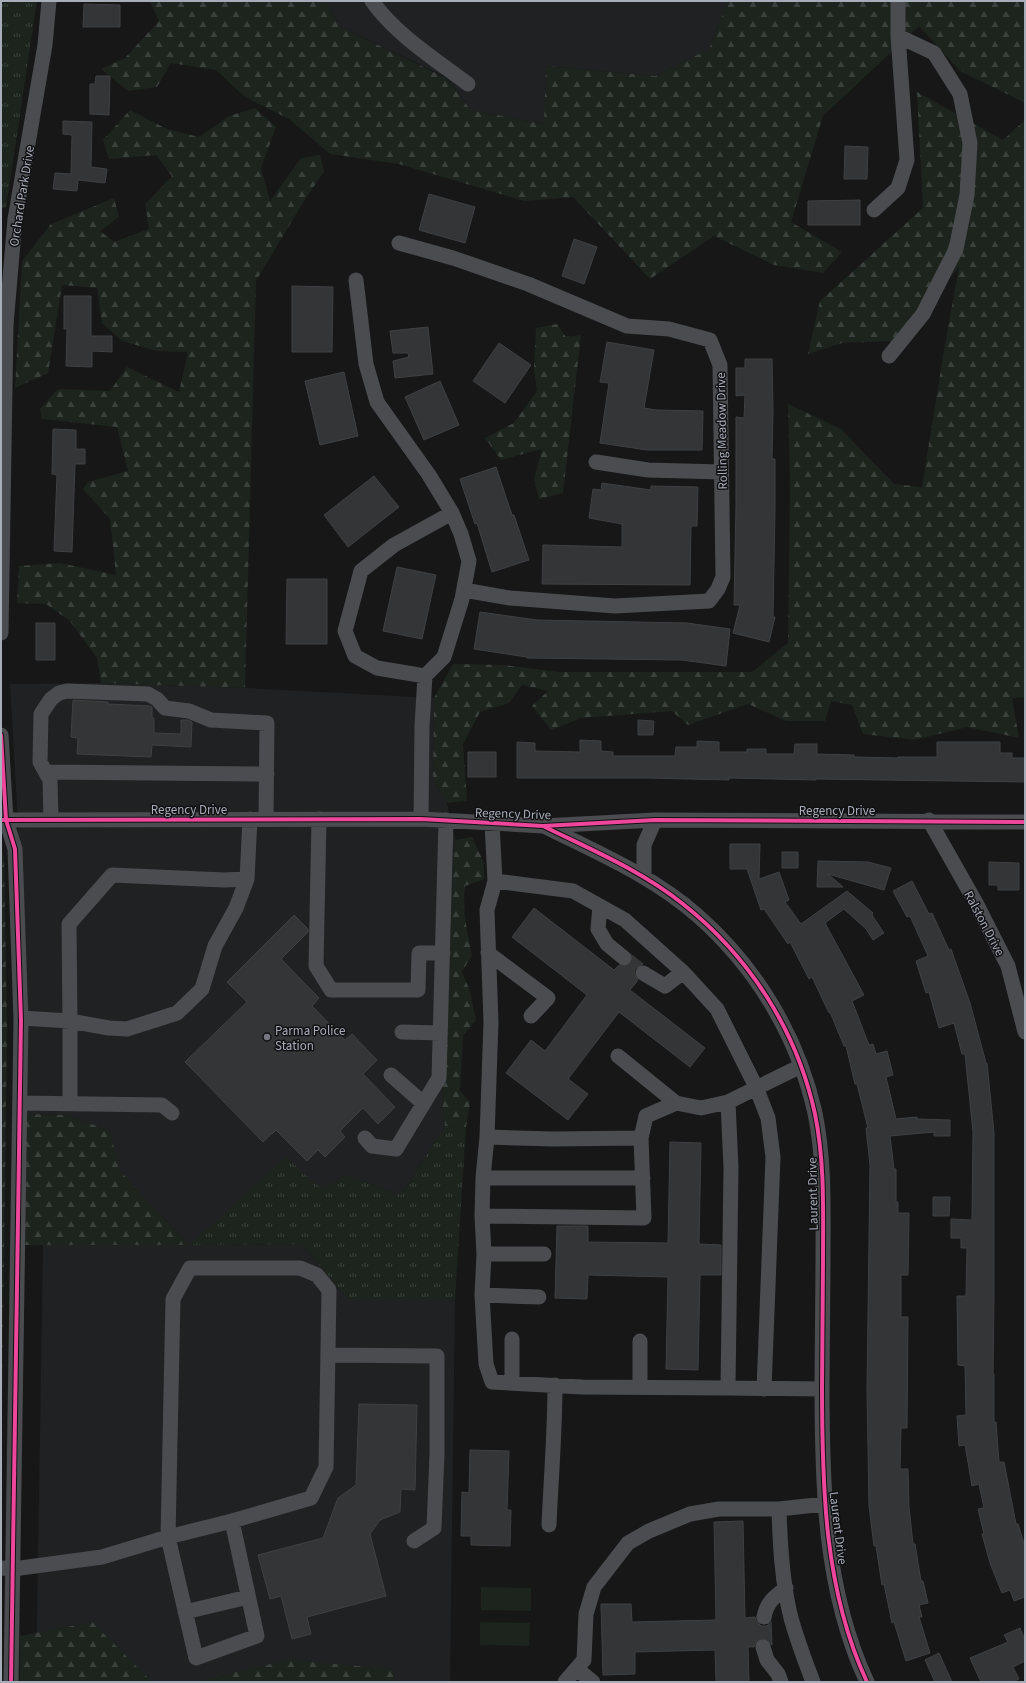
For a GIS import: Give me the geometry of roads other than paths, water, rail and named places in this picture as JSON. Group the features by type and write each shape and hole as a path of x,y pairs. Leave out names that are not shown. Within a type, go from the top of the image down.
{"street":[{"name":"Orchard Park Drive","path":"1,633 6,326 15,219 46,45 49,1"},
{"path":"372,1 380,12 415,44 468,84"},
{"path":"874,210 898,188 907,160 898,36 898,1"},
{"path":"888,356 923,314 956,249 967,195 970,143 960,94 934,53 898,36"},
{"name":"Rolling Meadow Drive","path":"399,243 453,258 528,284 627,326 669,329 710,340 720,365 723,576 718,589 709,601 615,606 510,598 464,590"},
{"path":"356,280 366,364 378,402 429,475 452,513 470,561 464,590 444,657 425,676 422,726 421,819"},
{"path":"596,462 648,470 721,472"},
{"path":"425,676 377,668 355,656 345,631 361,571 394,545 452,513"},
{"path":"51,820 50,780 40,762 41,714 51,699 67,691 148,694 157,699 165,708 189,711 211,720 267,723 266,819"},
{"path":"1,735 4,820 15,849 21,1018 7,1568 11,1682"},
{"path":"46,772 267,774"},
{"path":"21,1018 70,1021 109,1028 127,1029 177,1013 202,989 215,946 236,908 247,879 250,819"},
{"path":"319,819 316,966 332,990 418,990 419,953 443,953"},
{"name":"Regency Drive","path":"4,820 421,819 544,826 655,820 929,820 1025,822"},
{"path":"365,1138 372,1146 396,1149 439,1078 446,820"},
{"path":"644,876 644,845 655,820"},
{"name":"Ralston Drive","path":"929,820 976,903 1008,966 1025,1032"},
{"path":"492,823 495,881 487,910 491,1022 487,1138 483,1178 482,1216 484,1254 482,1295 486,1364 492,1382 640,1387 822,1389"},
{"name":"Laurent Drive","path":"544,826 644,876 698,916 720,937 744,964 762,989 777,1014 801,1066 815,1114 822,1170 822,1456 826,1524 838,1595 858,1663 867,1682"},
{"path":"70,1104 69,924 112,875 224,880 247,879"},
{"path":"495,881 573,890 625,920 683,972 716,1009 756,1087 768,1118 773,1157 764,1389"},
{"path":"600,906 598,929 607,944 624,958"},
{"path":"488,953 548,998 531,1016"},
{"path":"643,973 665,986 683,972"},
{"path":"402,1032 440,1033"},
{"path":"618,1056 676,1104 701,1108 728,1102 801,1066"},
{"path":"391,1075 423,1103"},
{"path":"728,1102 732,1168 728,1388"},
{"path":"20,1103 162,1105 172,1114"},
{"path":"482,1216 644,1218 642,1138 646,1116 676,1104"},
{"path":"487,1138 642,1138"},
{"path":"483,1178 643,1178"},
{"path":"484,1254 544,1254"},
{"path":"7,1568 102,1557 168,1537 232,1521 311,1498 326,1467 329,1290 317,1275 300,1268 190,1268 172,1299 168,1537 196,1658 257,1636 232,1521"},
{"path":"482,1295 539,1297"},
{"path":"512,1339 512,1383"},
{"path":"640,1340 640,1387"},
{"path":"328,1355 437,1356 437,1454 434,1528 414,1541"},
{"path":"549,1525 551,1466 554,1446 555,1385"},
{"path":"565,1682 584,1660 586,1614 594,1587 628,1543 649,1531 690,1514 720,1509 780,1509 825,1504"},
{"path":"780,1509 780,1532 791,1618 813,1682"},
{"path":"764,1617 766,1607 786,1588"},
{"path":"186,1612 248,1596"},
{"path":"763,1647 767,1660 778,1674 780,1682"},
{"path":"577,1669 593,1682"}],"tunnel":[{"path":"624,958 643,973"},
{"path":"763,1647 764,1617"}],"place":[{"name":"Parma Police Station","path":"267,1037"}]}
